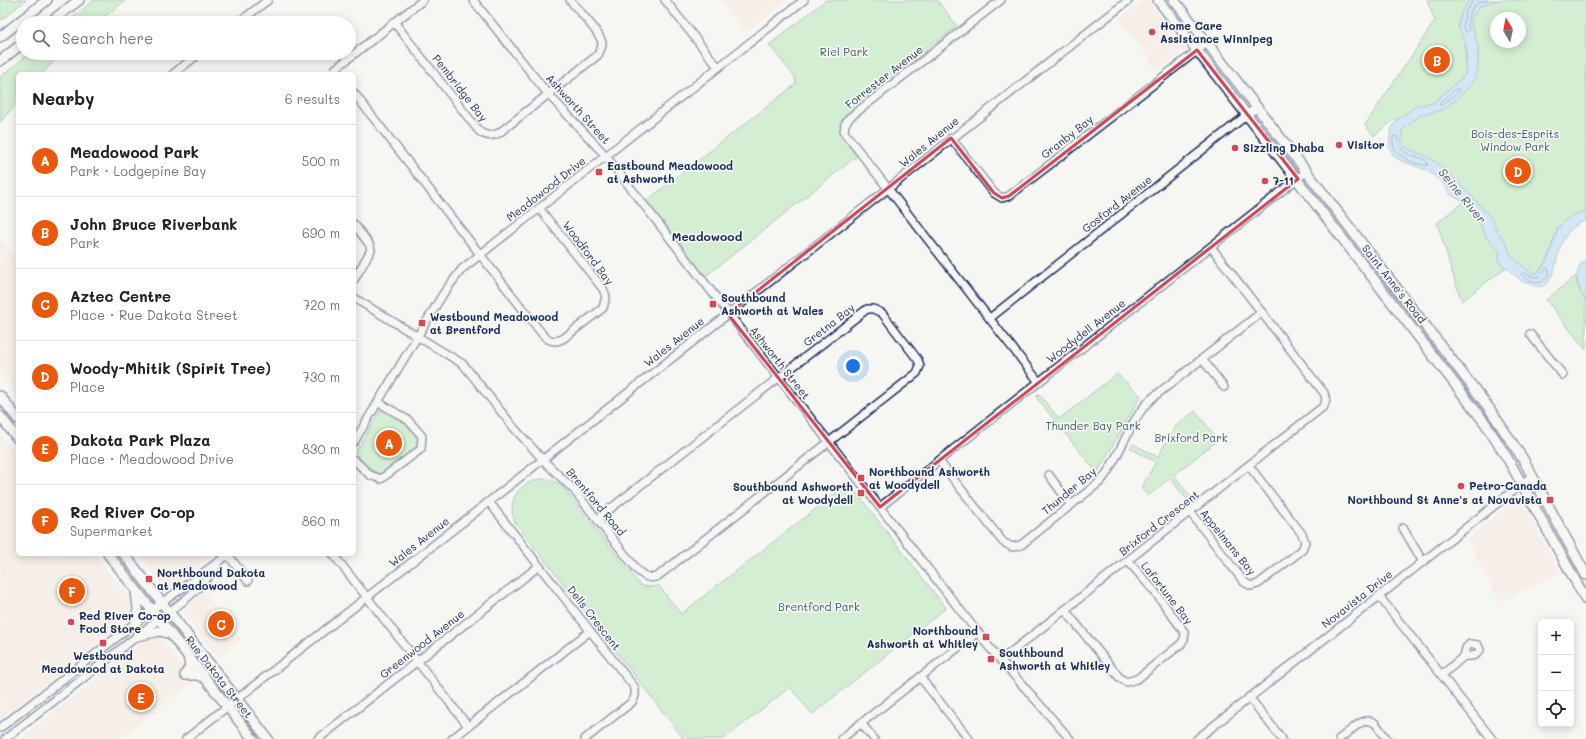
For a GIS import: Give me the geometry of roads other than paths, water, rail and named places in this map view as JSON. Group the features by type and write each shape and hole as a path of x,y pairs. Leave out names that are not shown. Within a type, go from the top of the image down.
{"main road":[{"path":"27,16 47,0"},
{"path":"58,16 79,0"},
{"name":"Saint Anne's Road","path":"1158,0 1471,403 1500,446 1586,600"},
{"name":"Saint Anne's Road","path":"1174,0 1478,393 1512,442 1586,575"},
{"path":"0,37 16,24"},
{"path":"1196,48 1205,41"},
{"path":"0,62 16,49"},
{"path":"0,396 16,416"},
{"path":"0,416 16,436"},
{"path":"1545,525 1559,525"},
{"name":"Rue Dakota Street","path":"110,556 205,678 232,702 268,739"},
{"name":"Rue Dakota Street","path":"126,556 169,612 232,702 253,739"},
{"path":"136,589 138,604 136,623"},
{"path":"137,636 160,631 171,634"},
{"path":"188,656 190,666 185,675 198,675 205,678"}],"street":[{"path":"247,16 268,0"},
{"path":"356,55 394,22 423,0"},
{"name":"Ashworth Street","path":"473,0 548,94 605,156 978,632 1070,739"},
{"name":"Pembridge Bay","path":"394,22 483,134 491,136 496,134 598,55 602,47 598,36 570,0"},
{"path":"666,0 718,68"},
{"name":"Meadowood Drive","path":"356,439 451,282 462,269 804,0"},
{"name":"Forrester Avenue","path":"889,188 846,135 845,124 849,118 1001,0"},
{"name":"Wales Avenue","path":"186,739 1129,0"},
{"name":"Granby Bay","path":"951,138 996,195 1002,198 1009,196 1196,48"},
{"path":"175,72 191,60"},
{"path":"337,71 350,60"},
{"path":"356,96 480,254"},
{"name":"Gosford Avenue","path":"990,318 1257,107"},
{"name":"Woodydell Avenue","path":"880,507 1307,171"},
{"path":"889,188 1039,382"},
{"name":"Woodford Bay","path":"480,254 546,338 553,341 564,338 603,308 606,296 603,289 539,208"},
{"path":"356,227 369,244 371,250 356,276"},
{"path":"1211,247 1262,312"},
{"name":"Brentford Road","path":"356,299 463,364 515,429 542,460 567,482 638,571 645,577 655,578 829,442"},
{"name":"Gretna Bay","path":"779,378 868,309 873,309 882,313 900,336 918,360 920,366 917,373 829,442"},
{"name":"Thunder Bay","path":"938,461 1000,538 1012,547 1020,545 1097,485 1104,477 1146,404 1262,312"},
{"name":"Brixford Crescent","path":"1001,660 1322,408 1326,399 1320,388 1262,312"},
{"path":"1530,334 1563,375"},
{"path":"1202,359 1224,387"},
{"path":"597,519 779,378"},
{"path":"356,462 370,475 381,479 421,449 422,436 411,423 378,402"},
{"name":"Appelmans Bay","path":"1190,512 1244,582 1251,586 1258,584 1302,550 1305,542 1302,534 1249,466"},
{"path":"1048,475 1071,505"},
{"name":"Novavista Drive","path":"1196,739 1532,476"},
{"name":"Dells Crescent","path":"489,502 633,685 636,693 632,702 585,739"},
{"path":"1403,528 1423,562"},
{"path":"0,728 152,610 227,556"},
{"path":"229,556 248,581"},
{"path":"335,556 468,726"},
{"name":"Lafortune Bay","path":"1065,610 1119,677 1126,682 1137,679 1181,644 1185,633 1155,592 1128,561"},
{"path":"4,739 169,612 211,574 218,563"},
{"name":"Greenwood Avenue","path":"318,739 540,566"},
{"path":"1379,596 1492,739"},
{"path":"452,739 590,631"},
{"path":"841,739 978,632"},
{"path":"1442,676 1464,656"},
{"path":"920,677 969,739"},
{"path":"1249,697 1282,739"},
{"path":"1339,739 1360,723 1368,720 1376,725 1387,739"},
{"path":"861,723 874,739"}],"water":[{"name":"Seine River","path":"1470,0 1498,0 1480,6 1472,17 1471,25 1478,46 1477,73 1470,86 1445,109 1421,115 1403,129 1401,136 1402,143 1408,149 1428,157 1441,166 1469,193 1493,221 1497,232 1505,241 1511,255 1532,273 1537,273 1544,265 1559,228 1564,221 1573,215 1586,211 1586,220 1574,227 1566,235 1561,245 1552,275 1548,282 1540,287 1523,282 1498,261 1500,251 1487,238 1479,222 1462,201 1451,195 1443,183 1427,170 1401,161 1394,156 1389,147 1391,129 1397,120 1418,105 1433,103 1465,75 1467,50 1458,25 1462,11"},
{"path":"1586,259 1586,302 1577,280 1577,274 1581,264"}],"place":[{"name":"Home Care Assistance Winnipeg","path":"1152,32"},
{"name":"John Bruce Riverbank","path":"1437,60"},
{"name":"Visitor","path":"1339,145"},
{"name":"Sizzling Dhaba","path":"1235,148"},
{"name":"Woody-Mhitik (Spirit Tree)","path":"1518,171"},
{"name":"Eastbound Meadowood at Ashworth","path":"599,172"},
{"name":"7-11","path":"1265,181"},
{"name":"Southbound Ashworth at Wales","path":"713,304"},
{"name":"Westbound Meadowood at Brentford","path":"422,323"},
{"name":"Meadowood Park","path":"389,443"},
{"name":"Northbound Ashworth at Woodydell","path":"861,478"},
{"name":"Petro-Canada","path":"1461,486"},
{"name":"Southbound Ashworth at Woodydell","path":"861,493"},
{"name":"Northbound St Anne's at Novavista","path":"1550,500"},
{"name":"Northbound Dakota at Meadowood","path":"149,579"},
{"name":"Red River Co-op","path":"72,591"},
{"name":"Red River Co-op Food Store","path":"71,622"},
{"name":"Aztec Centre","path":"221,624"},
{"name":"Northbound Ashworth at Whitley","path":"986,637"},
{"name":"Westbound Meadowood at Dakota","path":"103,643"},
{"name":"Southbound Ashworth at Whitley","path":"991,659"},
{"name":"Dakota Park Plaza","path":"141,697"}],"district":[{"name":"Meadowood","path":"707,237"}],"park label":[{"name":"Riel Park","path":"844,52"},
{"name":"Bois-des-Esprits Window Park","path":"1515,140"},
{"name":"Thunder Bay Park","path":"1093,426"},
{"name":"Brixford Park","path":"1191,438"},
{"name":"Brentford Park","path":"819,607"}]}
